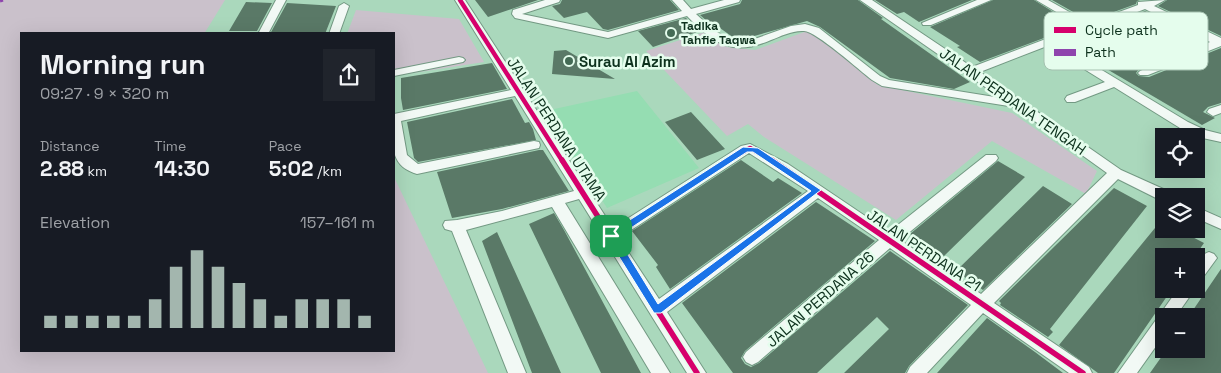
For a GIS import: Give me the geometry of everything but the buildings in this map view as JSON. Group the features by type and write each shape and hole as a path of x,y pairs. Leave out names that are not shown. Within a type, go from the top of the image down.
{"street":[{"path":"265,32 281,0"},
{"name":"JALAN PERDANA UTAMA","path":"460,0 697,373"},
{"path":"555,0 517,12 517,14 608,35 735,0"},
{"path":"677,0 712,33 730,44 748,44 796,28 805,27 814,30 876,78 886,83 1017,104"},
{"name":"JALAN PERDANA TENGAH","path":"865,0 972,71 1116,173 1155,191"},
{"path":"927,23 986,0"},
{"path":"1041,0 1062,12"},
{"path":"1135,0 1160,12"},
{"path":"1128,12 1160,0"},
{"path":"335,32 344,6"},
{"path":"1208,36 1220,42"},
{"path":"1208,47 1220,42"},
{"path":"972,71 1044,44"},
{"path":"395,73 459,60"},
{"path":"1093,70 1184,125 1202,134 1221,138"},
{"path":"1144,73 1151,70"},
{"path":"1071,99 1114,83"},
{"path":"395,118 518,92"},
{"path":"395,123 402,161 408,167 417,169 534,145"},
{"name":"JALAN PERDANA 21","path":"611,236 750,148 784,167 888,241 1083,373"},
{"name":"JALAN PERDANA 26","path":"752,357 888,241 990,158"},
{"path":"916,373 982,304 1116,173"},
{"path":"657,310 817,190"},
{"path":"517,373 453,226 583,193"},
{"path":"556,201 661,373"},
{"path":"1205,216 1221,224"},
{"path":"1205,264 1209,258"},
{"path":"1127,373 1155,334"}],"shaded area":[{"path":"0,0 225,0 205,32 20,32 20,352 395,352 395,179 488,373 0,373"},
{"path":"356,10 459,19 484,62 395,76 395,32 348,32"},
{"path":"810,30 878,85 1012,113 1097,171 1086,194 992,141 896,220 764,137 748,124 727,136 646,51 705,32 727,47 755,50"},
{"path":"637,91 699,168 607,208 545,111"}],"cycle path":[{"path":"460,0 697,373"},
{"path":"611,236 750,148 783,167 1083,373"}],"place":[{"name":"Tadika Tahfie Taqwa","path":"671,33"},
{"name":"Surau Al Azim","path":"569,61"}],"route":[{"path":"750,148 784,167 817,190 657,310 611,236 750,148"}]}
